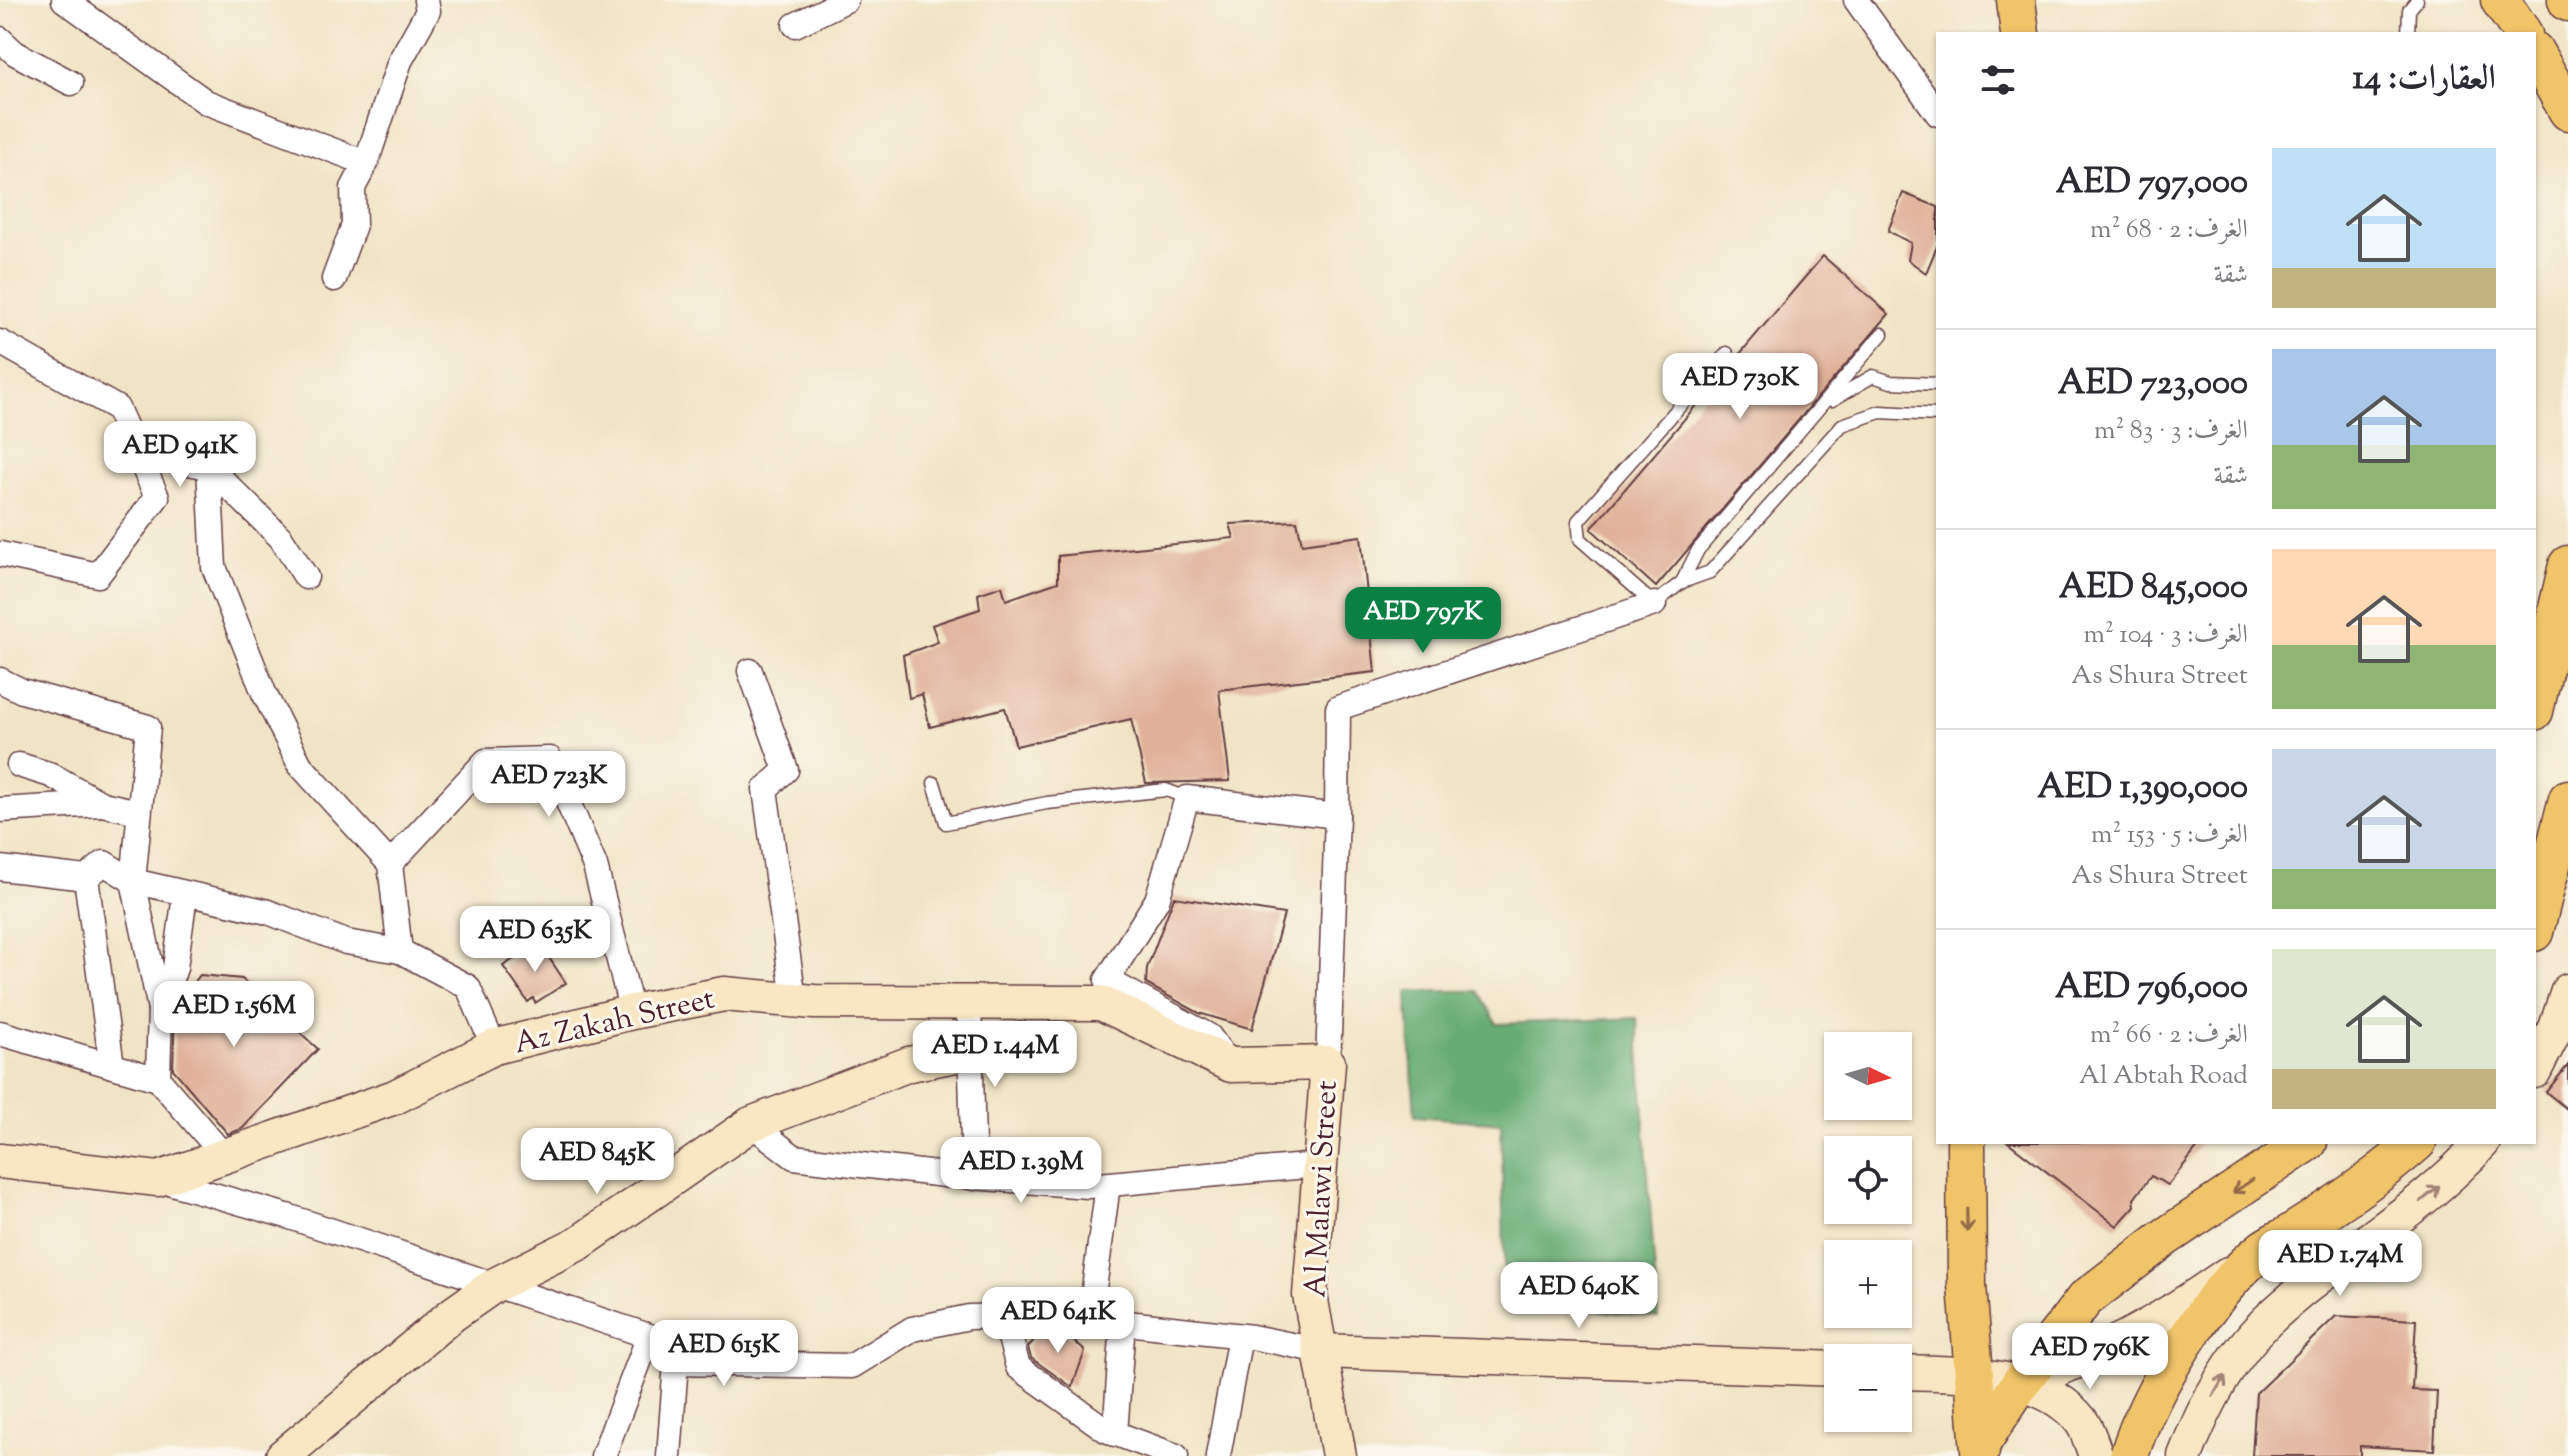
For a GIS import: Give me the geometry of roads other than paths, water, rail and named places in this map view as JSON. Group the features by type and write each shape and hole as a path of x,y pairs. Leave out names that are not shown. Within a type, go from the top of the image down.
{"main road":[{"path":"2016,0 2020,32"},
{"path":"2500,0 2522,32"},
{"path":"2536,55 2568,111"},
{"path":"2536,702 2568,565"},
{"path":"2536,924 2568,799"},
{"path":"1966,1144 1967,1285 1976,1375 1976,1452"},
{"path":"1976,1452 2021,1382 2085,1299 2164,1238 2305,1144"},
{"path":"2129,1456 2139,1424 2173,1363 2212,1305 2261,1251 2293,1232 2414,1144"}],"street":[{"path":"64,0 206,102 366,163"},
{"path":"334,279 354,225 353,188 366,163 400,61 428,11 426,0"},
{"path":"795,25 846,0"},
{"path":"1856,0 1935,108"},
{"path":"0,39 15,53 71,83"},
{"path":"0,342 117,408 157,497 98,575 0,554"},
{"path":"137,453 209,467 281,538 306,577"},
{"path":"209,467 214,567 264,693 300,765 390,864 400,951"},
{"path":"1328,1063 1338,708 1654,604"},
{"path":"750,671 786,770 765,789 794,1000"},
{"path":"0,680 22,691 148,727 133,881 160,1009 158,1079"},
{"path":"390,864 486,761 550,759 595,866 632,1012"},
{"path":"19,765 51,775 102,804"},
{"path":"1231,1065 1209,1036 1107,980 1157,900 1187,798 1337,816"},
{"path":"0,810 102,804 139,812"},
{"path":"0,868 86,878 104,863 133,881 268,912 346,942 400,951 468,987 494,1047"},
{"path":"86,878 112,1066"},
{"path":"160,1009 175,968 185,895"},
{"path":"2545,1056 2568,991"},
{"name":"Az Zakah Street","path":"3,1156 158,1179 395,1097 494,1047 632,1012 724,994 794,1000 1101,1003 1231,1065 1328,1063"},
{"path":"969,1001 974,1178"},
{"path":"0,1033 158,1079 225,1157"},
{"path":"283,1456 453,1314 493,1286 579,1243 751,1124 909,1064 971,1052"},
{"name":"Al Malawi Street","path":"1328,1063 1317,1165 1310,1295 1339,1456"},
{"path":"751,1124 794,1157 974,1178 1108,1185 1317,1165"},
{"path":"2185,1456 2199,1421 2227,1373 2266,1323 2331,1268 2451,1178 2481,1144"},
{"path":"158,1179 287,1216 649,1336 676,1363 852,1366 912,1329 969,1317 1004,1316 1090,1318 1240,1336 1321,1351 1824,1369"},
{"path":"1090,1318 1108,1185"},
{"path":"2293,1232 2331,1268"},
{"path":"2021,1382 2078,1364 2121,1341 2174,1312 2261,1251"},
{"path":"1004,1316 1018,1367 1115,1434 1176,1456"},
{"path":"1115,1434 1123,1322"},
{"path":"603,1456 649,1336"},
{"path":"1218,1456 1240,1336"},
{"path":"669,1456 676,1363"},
{"path":"1912,1373 1976,1375 2021,1382 2064,1406 2082,1422 2096,1456"}],"lane":[{"path":"2408,32 2409,10 2417,0"},
{"path":"1682,582 1698,550 1882,334"},
{"path":"1727,353 1578,521 1580,539 1654,604 1682,582 1710,572 1842,425 1880,412 1936,415"},
{"path":"1822,405 1873,376 1891,382 1936,384"},
{"path":"934,783 946,823 1047,803 1166,790 1187,798"}]}
